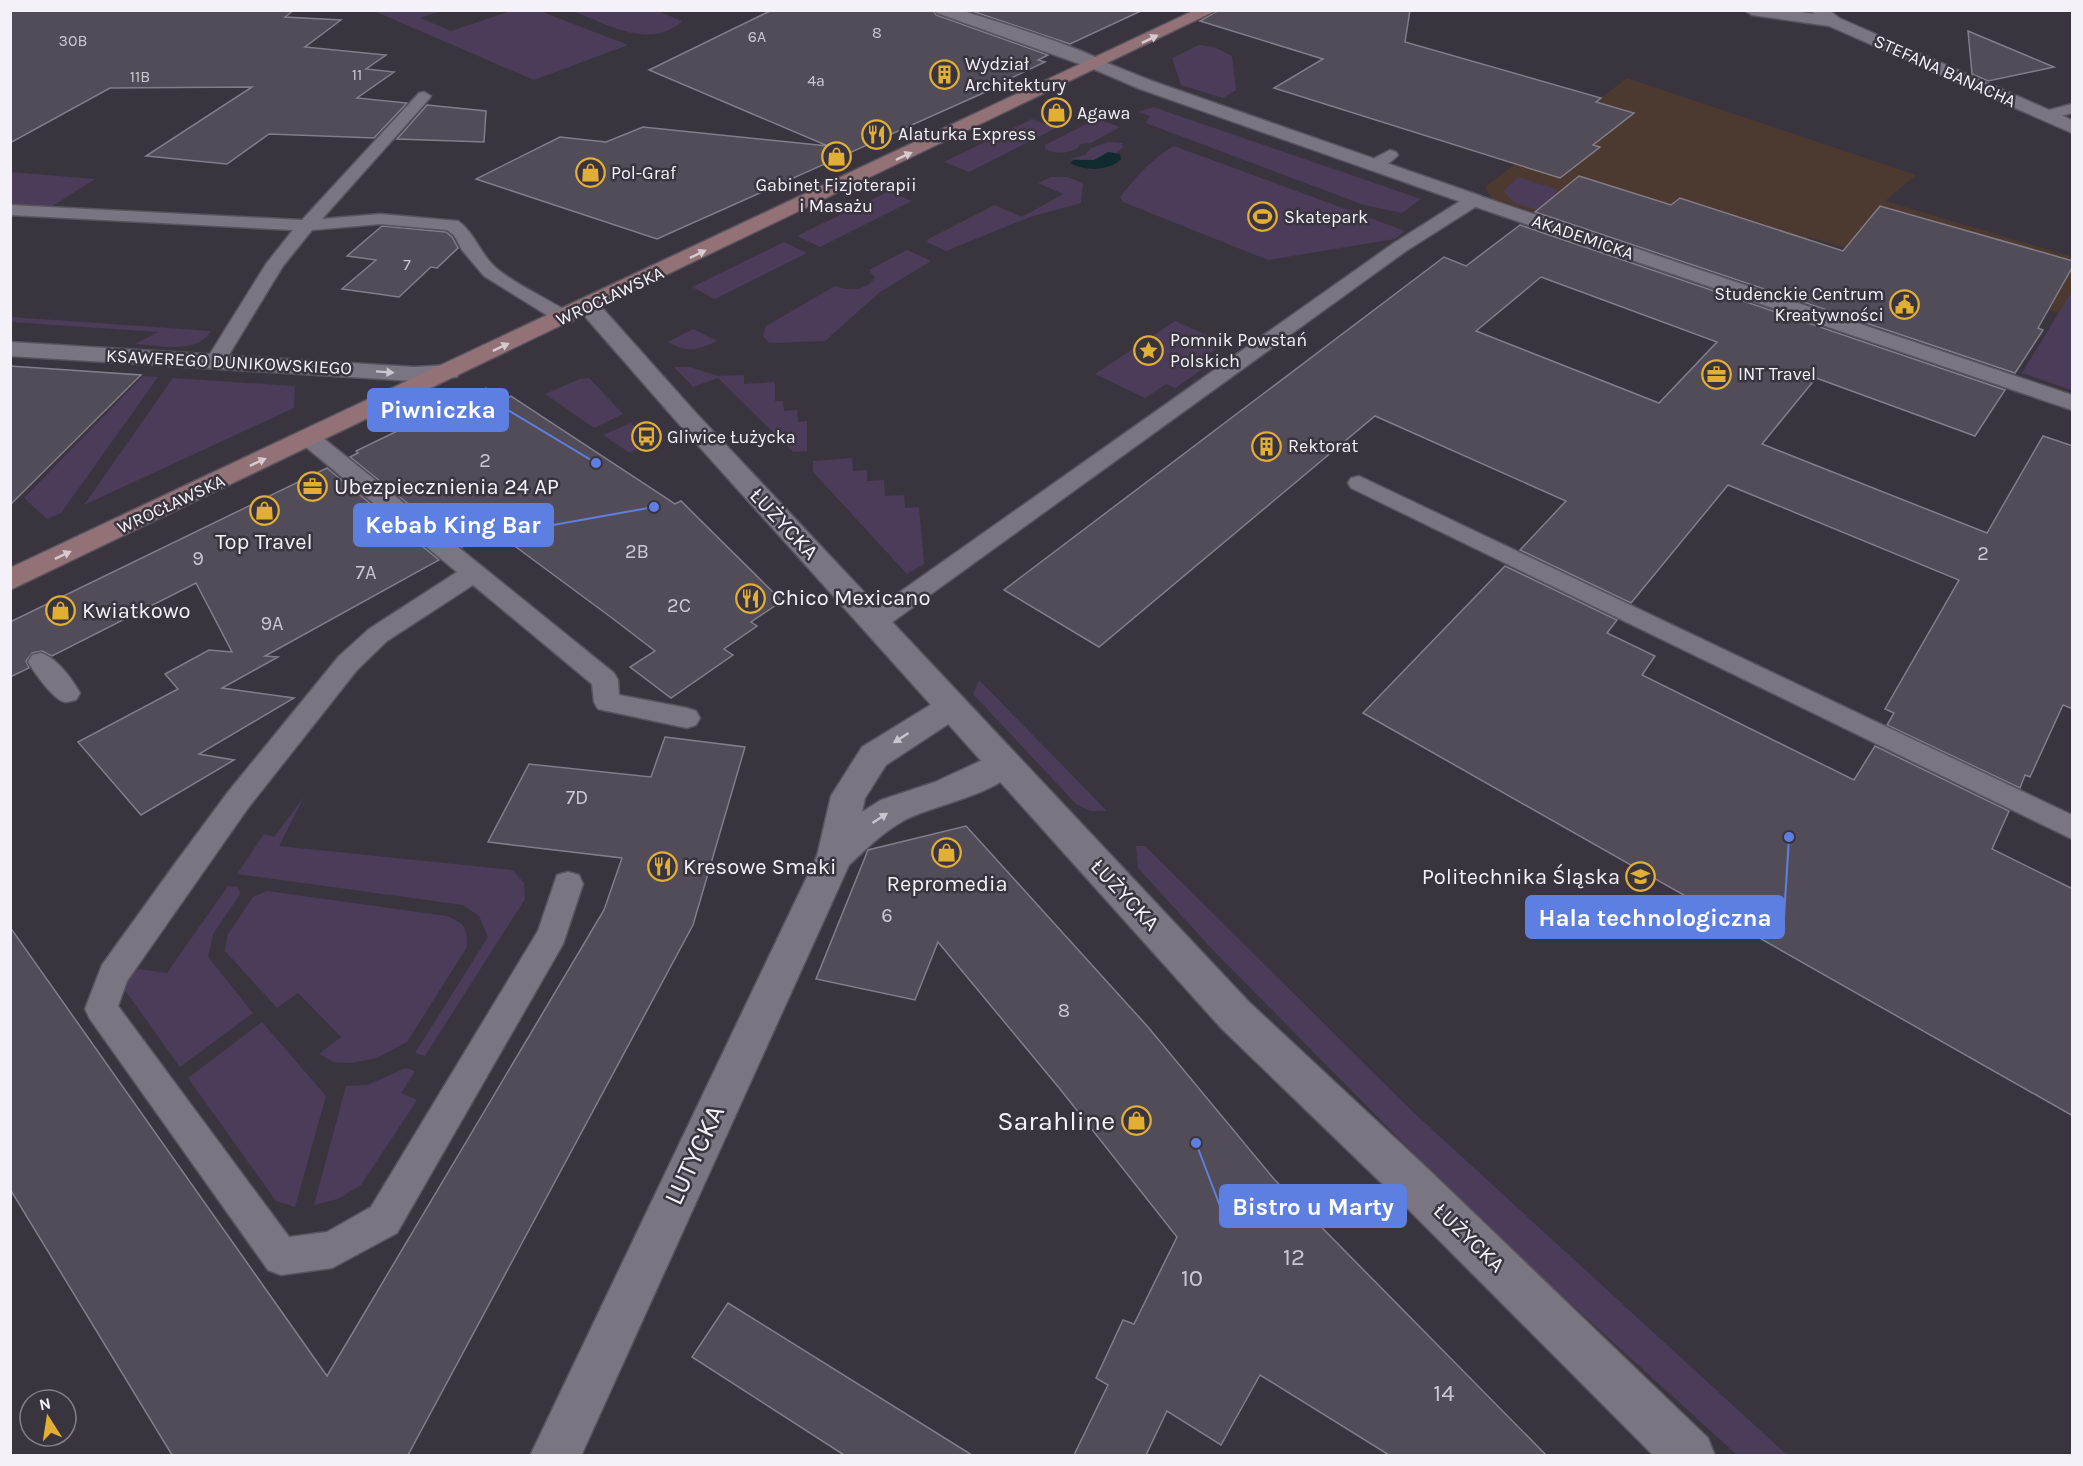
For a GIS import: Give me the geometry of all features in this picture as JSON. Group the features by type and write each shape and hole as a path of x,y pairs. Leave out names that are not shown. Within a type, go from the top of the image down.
{"main road":[{"name":"WROCŁAWSKA","path":"10,580 589,307 1209,10"}],"street":[{"name":"AKADEMICKA","path":"943,10 1068,52 1146,85 1373,165 2073,403"},
{"path":"1752,10 1833,22"},
{"name":"STEFANA BANACHA","path":"1819,10 1833,22 2073,127"},
{"name":"ŁUŻYCKA","path":"589,307 672,402 875,622 1002,764 1235,1015 1421,1191 1690,1455"},
{"name":"KSAWEREGO DUNIKOWSKIEGO","path":"10,349 414,374 448,372"},
{"name":"LUTYCKA","path":"555,1455 835,855 848,796 874,756 951,707"},
{"name":"LUTYCKA","path":"835,855 865,828 893,810 947,792 1002,764"}],"lane":[{"path":"214,362 275,264 306,225 424,96"},
{"path":"2046,115 2073,109"},
{"path":"1373,165 1390,155"},
{"path":"875,622 1400,247 1474,200"},
{"path":"10,210 306,225 380,219 452,225 462,232 468,246 489,272 565,318"},
{"path":"309,438 605,680 607,702 687,718"},
{"path":"1359,483 2073,828"},
{"path":"473,573 378,635 348,663 238,800 184,874 113,975 101,1009 281,1257 332,1250 384,1220 552,935 568,885"},
{"path":"40,662 67,693"}],"shaded area":[{"path":"374,11 441,11 420,18 451,31 511,11 540,11 628,45 534,80"},
{"path":"572,11 658,11 682,21 669,30 656,34 642,34 628,32"},
{"path":"1199,45 1214,47 1232,56 1236,90 1223,98 1181,85 1172,58"},
{"path":"1627,78 1916,175 1885,201 2072,257 2072,291 2059,313 1809,237 1758,285 1492,198 1485,187"},
{"path":"1153,107 1421,199 1402,213 1364,205 1146,123 1150,116 1138,112"},
{"path":"1032,119 1056,128 969,172 944,162"},
{"path":"1094,120 1101,120 1120,127 1091,143 1080,144 1078,148 1070,151 1057,152 1045,149 1045,145"},
{"path":"1109,142 1122,143 1123,147 1116,153 1106,153 1097,160 1069,159 1085,155 1091,148"},
{"name":"Skatepark","path":"1174,146 1405,231 1395,239 1268,260 1123,202 1120,197 1138,176 1158,156"},
{"path":"1108,152 1120,154 1121,159 1110,166 1096,169 1082,168 1070,163 1074,160 1094,160"},
{"path":"10,172 95,179 48,209 11,207"},
{"path":"1051,177 1067,177 1083,183 1081,203 1030,217 946,251 927,242 928,239 995,205 1022,217 1063,194 1038,183"},
{"path":"1518,177 1556,189 1555,197 1757,283 1513,202 1504,191"},
{"path":"889,191 912,201 820,247 797,236"},
{"path":"784,242 807,253 715,299 692,287"},
{"path":"1580,243 1783,312 1780,316 1576,246"},
{"path":"907,250 931,261 880,292 825,341 774,343 768,342 763,336 766,326 835,286 846,289 862,288 875,278 869,270"},
{"path":"2072,291 2072,390 2022,373"},
{"path":"11,317 211,331 196,343 187,346 165,347 135,344 158,332 11,322"},
{"path":"1175,321 1225,343 1207,355 1216,360 1175,388 1166,384 1145,398 1095,374"},
{"path":"693,329 717,341 693,349 681,348 668,342"},
{"path":"674,367 690,367 718,376 744,375 744,384 775,382 775,401 783,401 784,411 797,410 798,422 807,421 807,451 793,452 718,378 693,387"},
{"path":"143,376 158,377 61,513 47,519 24,498"},
{"path":"173,378 295,386 294,408 84,505"},
{"path":"589,378 623,414 594,428 545,394 580,379"},
{"path":"631,423 649,443 630,453 603,435"},
{"path":"852,458 853,471 867,470 867,481 884,480 885,496 904,495 905,508 919,507 924,564 907,574 813,472 813,461"},
{"path":"979,680 1107,811 1090,811 1076,804 973,694"},
{"path":"304,797 279,846 513,870 524,883 525,899 425,1056 415,1053 488,937 479,916 463,905 237,874 264,834 274,837"},
{"path":"1136,846 1145,846 1412,1111 1787,1455 1737,1455 1482,1223 1211,948 1138,868"},
{"path":"228,886 238,887 240,894 213,934 208,957 253,1013 180,1067 124,989 131,968 167,973"},
{"path":"267,891 447,916 464,927 467,947 407,1042 377,1058 352,1063 334,1062 319,1054 341,1037 298,993 277,1008 225,951 227,936 253,897"},
{"path":"262,1022 326,1096 295,1207 276,1201 188,1078"},
{"path":"406,1068 415,1071 401,1093 417,1100 361,1185 338,1199 314,1205 346,1086 367,1085"}],"building":[{"path":"10,10 294,10 285,17 341,20 305,47 386,55 366,69 394,72 357,98 407,103 374,138 269,134 227,164 146,156 252,87 110,88 10,143"},
{"path":"772,10 933,10 936,15 1048,55 1038,60 1045,62 1007,80 1010,81 657,239 476,179 560,137 606,142 643,127 828,146 649,70"},
{"path":"969,10 1143,10 1070,44"},
{"path":"1219,10 1410,10 1405,42 1601,98 1596,102 1634,113 1593,145 1600,147 1560,178 1274,88 1323,59 1200,21"},
{"path":"1968,31 2054,67 1988,81 1972,74"},
{"path":"427,105 486,111 484,142 397,139"},
{"path":"1579,176 1671,205 1680,198 1843,251 1880,206 2073,261 2073,266 2038,328 2043,330 2015,373 1535,212"},
{"path":"1520,225 2005,390 1975,436 1816,378 1762,444 1987,533 2043,436 2073,446 2073,709 2063,705 2030,777 2025,775 2020,788 1887,725 1894,713 1885,709 1959,580 1728,485 1631,603 1520,550 1566,501 1375,416 1099,647 1004,590 1444,257 1466,266","holes":["1541,277 1717,342 1659,403 1476,331"]},
{"path":"382,226 446,232 458,248 437,268 431,267 399,297 342,289 376,260 347,256"},
{"path":"10,366 141,375 10,505"},
{"path":"486,388 503,400 511,396 675,504 681,501 782,601 751,622 757,626 724,649 733,655 671,698 630,667 655,651 612,618 493,530 462,547 350,457 358,453 356,451"},
{"path":"327,468 439,560 265,656 278,657 222,688 294,698 199,754 234,760 141,815 78,742 178,689 165,674 209,650 232,652 196,583 52,656 42,651 32,653 26,661 29,668 10,677 10,622"},
{"path":"1505,566 1617,620 1607,633 1655,656 1642,675 1854,780 1875,746 2009,811 1992,849 2073,889 2073,1116 1363,713"},
{"path":"665,737 745,747 693,925 408,1455 172,1455 10,1189 10,927 327,1376 604,910 622,858 488,842 529,764 651,777"},
{"path":"966,826 1148,1027 1274,1179 1546,1455 1389,1455 1260,1375 1221,1445 1167,1411 1146,1455 1074,1455 1108,1385 1096,1378 1123,1320 1134,1324 1177,1237 1060,1089 938,942 915,1000 816,979 868,850"},
{"path":"728,1303 972,1455 844,1455 692,1357"}],"place":[{"name":"Wydział Architektury","path":"944,74"},
{"name":"Agawa","path":"1056,113"},
{"name":"Alaturka Express","path":"877,134"},
{"name":"Gabinet Fizjoterapii i Masażu","path":"836,156"},
{"name":"Pol-Graf","path":"590,173"},
{"name":"Skatepark","path":"1263,217"},
{"name":"Studenckie Centrum Kreatywności","path":"1905,304"},
{"name":"Pomnik Powstań Polskich","path":"1149,350"},
{"name":"INT Travel","path":"1717,374"},
{"name":"Gliwice Łużycka","path":"646,437"},
{"name":"Rektorat","path":"1267,446"},
{"name":"Piwniczka","path":"596,463"},
{"name":"Ubezpiecznienia 24 AP","path":"313,487"},
{"name":"Kebab King Bar","path":"654,507"},
{"name":"Top Travel","path":"264,510"},
{"name":"Chico Mexicano","path":"751,598"},
{"name":"Kwiatkowo","path":"61,611"},
{"name":"Hala technologiczna","path":"1789,837"},
{"name":"Repromedia","path":"947,852"},
{"name":"Kresowe Smaki","path":"662,867"},
{"name":"Politechnika Śląska","path":"1641,877"},
{"name":"Sarahline","path":"1136,1121"},
{"name":"Bistro u Marty","path":"1196,1143"}]}
